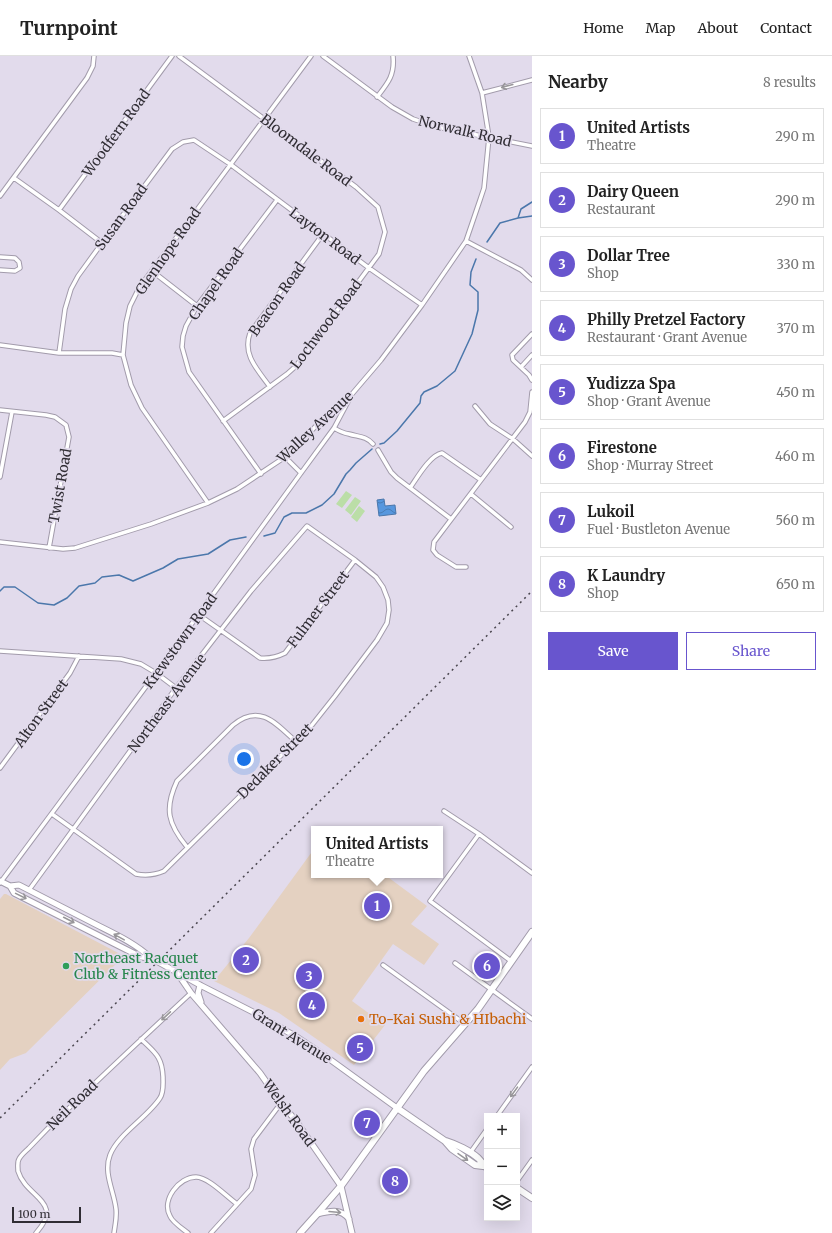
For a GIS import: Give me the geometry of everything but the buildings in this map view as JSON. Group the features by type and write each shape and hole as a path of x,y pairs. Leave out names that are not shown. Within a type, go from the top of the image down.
{"main road":[{"name":"Grant Avenue","path":"0,882 29,890 120,937 151,958 200,985 249,1009 295,1036 445,1141 452,1149 475,1165 484,1167"},
{"name":"Grant Avenue","path":"10,886 14,893 140,957 151,958"},
{"path":"300,1233 341,1186 424,1071 478,1009 510,961 532,932"},
{"name":"Welsh Road","path":"176,972 191,993 260,1073 296,1121 341,1186 352,1233"},
{"path":"200,985 198,993 202,1005"},
{"name":"Grant Avenue","path":"445,1141 456,1144 479,1159 484,1166"},
{"path":"520,1190 532,1198"},
{"path":"317,1214 337,1211 346,1215 349,1220"}],"street":[{"path":"0,196 87,78 93,66 94,56"},
{"name":"Woodfern Road","path":"59,210 172,56"},
{"name":"Bloomdale Road","path":"179,56 356,187 378,207 385,232 379,254 369,268"},
{"name":"Glenhope Road","path":"208,503 142,408 131,385 122,355 126,323 130,306 139,288 310,56"},
{"name":"Norwalk Road","path":"323,56 377,97 423,124 532,146"},
{"path":"377,97 389,81 393,66 393,56"},
{"name":"Walley Avenue","path":"0,542 49,548 75,548 151,524 208,503 237,489 285,457 317,425 352,394 381,360 422,306 466,241 484,188 489,137 482,93 469,56"},
{"path":"482,93 532,80"},
{"name":"Susan Road","path":"59,353 65,309 78,276 172,149 183,142 194,140 230,164"},
{"name":"Layton Road","path":"230,164 422,306"},
{"path":"14,178 102,243"},
{"name":"Chapel Road","path":"261,474 189,372 182,347 186,326 197,306 277,200"},
{"name":"Beacon Road","path":"270,387 251,362 248,348 250,333 323,234"},
{"path":"466,241 520,270 532,280"},
{"path":"0,256 15,258 19,262 20,268 15,271 0,270"},
{"name":"Lochwood Road","path":"223,421 296,366 369,268"},
{"path":"152,271 197,306"},
{"path":"532,334 512,355 513,360 529,375 532,380"},
{"path":"0,345 59,353 112,353 122,355"},
{"path":"521,367 532,355"},
{"path":"466,567 456,567 436,555 433,550 434,542 525,422 530,412 532,392"},
{"name":"Krewstown Road","path":"0,882 156,673 334,428 352,394"},
{"path":"475,406 490,424 513,439 532,456"},
{"path":"0,410 12,412 0,477"},
{"name":"Twist Road","path":"12,412 55,417 66,425 69,437 49,548"},
{"path":"334,428 345,433 370,439 374,444"},
{"path":"378,450 391,472 397,478 451,519"},
{"path":"410,488 425,466 437,454 442,453 481,480"},
{"path":"285,457 301,473"},
{"path":"471,494 511,526"},
{"name":"Northeast Avenue","path":"29,890 176,688 251,591 308,526 354,560"},
{"name":"Fulmer Street","path":"199,614 260,658 272,658 285,653 354,560"},
{"name":"Dedaker Street","path":"74,829 138,874 155,875 164,871 312,725 384,630 389,610 388,600 383,587 376,577 354,560"},
{"path":"0,651 121,659 141,664 176,688"},
{"name":"Alton Street","path":"0,768 70,673 79,656"},
{"path":"187,847 177,836 169,815 172,792 177,781 233,725 248,715 264,716 277,724 295,741"},
{"path":"444,811 479,834 532,873"},
{"path":"52,814 74,829"},
{"path":"479,834 430,901 510,961"},
{"path":"455,963 532,1019"},
{"path":"383,965 465,1024"},
{"name":"Neil Road","path":"36,1233 45,1222 45,1207 24,1184 18,1168 18,1160 43,1133 191,993"},
{"path":"114,1233 117,1216 108,1179 110,1155 116,1144 161,1097 163,1086 162,1063 157,1054 141,1039"},
{"path":"499,1113 532,1067"},
{"path":"211,1233 251,1189 255,1175 251,1149 254,1139 281,1103"},
{"path":"470,1153 484,1133"},
{"path":"520,1176 532,1160"},
{"path":"188,1233 170,1217 167,1208 170,1194 176,1186 184,1180 197,1177 206,1180 236,1204"}],"shaded area":[{"path":"311,853 311,878 389,878 427,906 411,924 439,944 424,965 393,944 352,1001 385,1025 354,1065 279,1013 214,981 249,938"},
{"path":"4,894 124,956 26,1053 10,1059 0,1070 0,899"}],"green space":[{"path":"346,491 352,495 342,508 336,504"},
{"path":"355,497 361,501 351,515 345,510"},
{"path":"359,506 365,511 357,522 351,517"}],"water":[{"path":"384,499 385,506 395,505 396,514 379,516 377,500"}],"waterway":[{"path":"518,218 521,209 532,202"},
{"path":"487,242 500,223 532,216"},
{"path":"380,444 384,443 397,431 420,403 421,396 424,392 437,386 455,371 472,334 478,310 478,292 470,285 471,272 476,259"},
{"path":"264,536 275,533 284,517 292,513 306,513 322,505 334,494 346,474 372,449"},
{"path":"0,591 4,587 15,587 38,603 54,605 67,598 79,586 95,583 102,577 119,575 133,581 163,568 178,559 208,554 230,540 246,537"}],"railway":[{"path":"0,1118 532,591"}],"place":[{"name":"United Artists","path":"377,906"},
{"name":"Dairy Queen","path":"246,960"},
{"name":"Northeast Racquet Club & Fitness Center","path":"66,966"},
{"name":"Firestone","path":"487,966"},
{"name":"Dollar Tree","path":"309,976"},
{"name":"Philly Pretzel Factory","path":"312,1005"},
{"name":"To-Kai Sushi & HIbachi","path":"361,1019"},
{"name":"Yudizza Spa","path":"360,1048"},
{"name":"Lukoil","path":"367,1123"},
{"name":"K Laundry","path":"395,1181"}]}
